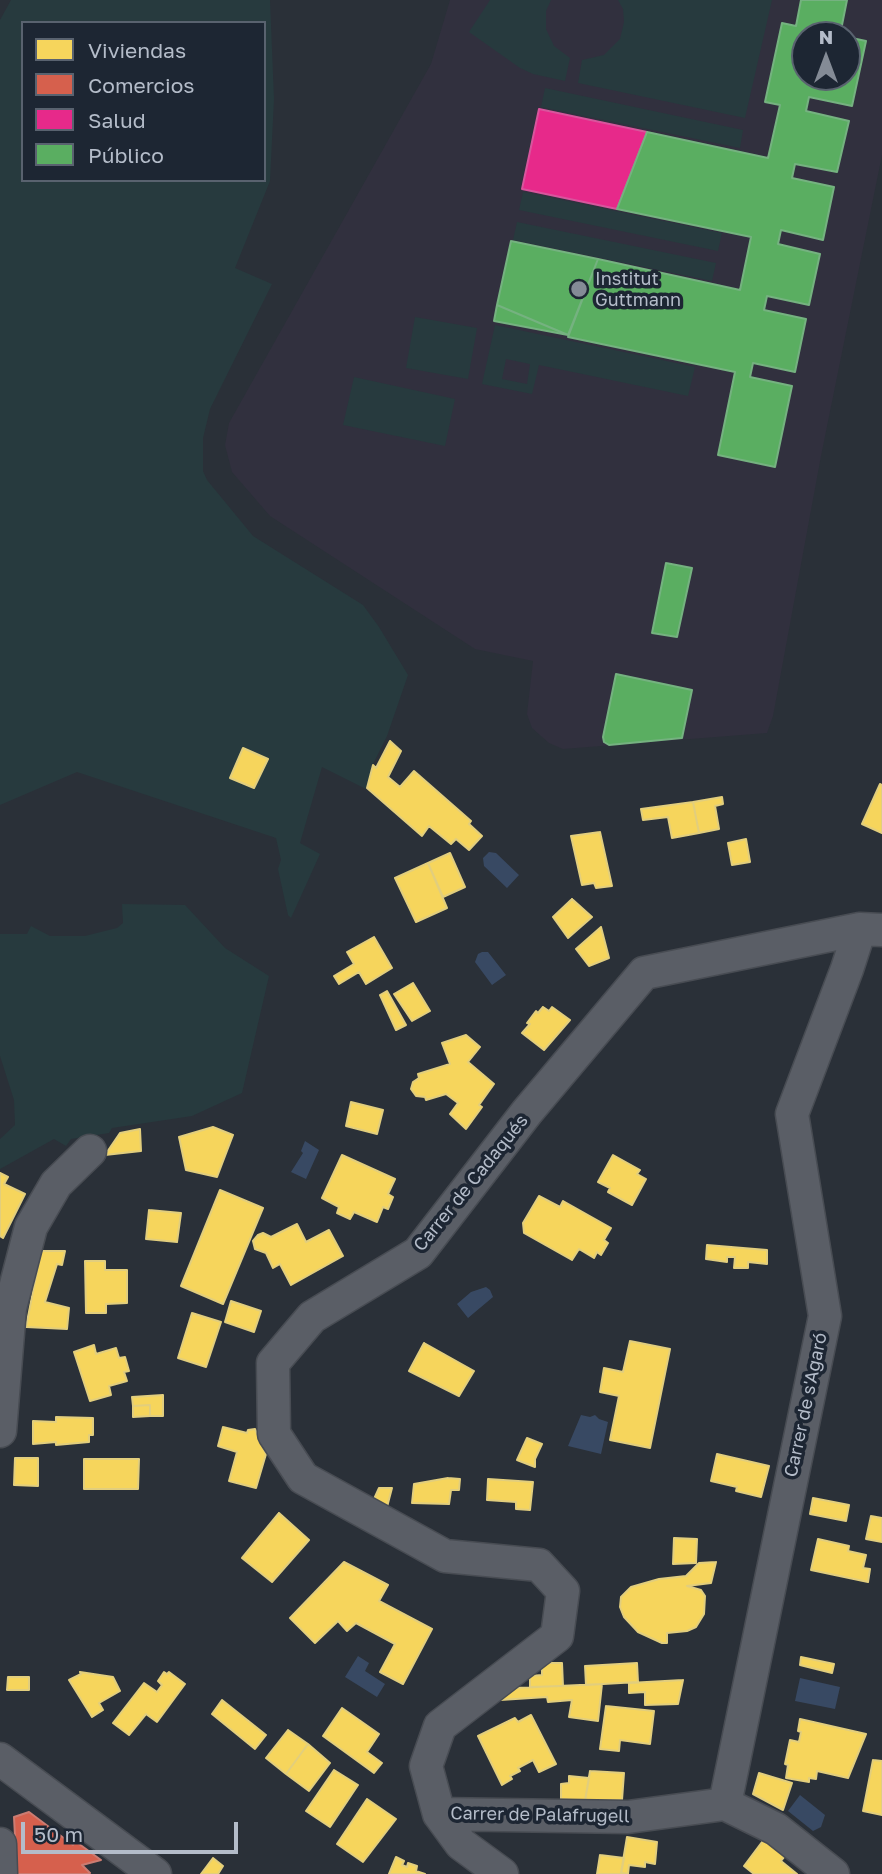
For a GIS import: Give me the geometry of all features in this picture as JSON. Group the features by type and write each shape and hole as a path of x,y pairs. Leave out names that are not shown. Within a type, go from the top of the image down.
{"street":[{"name":"Carrer de s'Agaró","path":"725,1804 825,1316 792,1114 871,930"},
{"name":"Carrer de Cadaqués","path":"502,1874 461,1844 439,1814 426,1766 440,1726 557,1636 563,1591 539,1565 445,1556 303,1478 274,1434 273,1363 312,1317 418,1253 527,1112 644,973 871,930"},
{"path":"0,1431 10,1308 31,1227 55,1184 90,1151"},
{"path":"0,1759 155,1874"},
{"name":"Carrer de Palafrugell","path":"439,1814 628,1817 725,1804"},
{"path":"725,1804 776,1829 833,1874"},
{"path":"0,1844 1,1874"}],"shaded area":[{"name":"Institut Guttmann","path":"450,0 882,0 882,155 821,456 773,716 767,733 563,749 549,743 532,728 527,714 533,661 475,649 270,516 232,472 225,445 229,423 431,64"}],"green space":[{"path":"11,0 270,0 274,99 270,181 235,268 272,284 210,409 203,438 203,471 207,480 253,536 363,605 408,675 366,789 322,767 300,843 320,854 291,918 288,915 278,869 281,860 276,838 77,772 0,805 0,20"},
{"path":"490,0 551,0 546,11 546,29 554,46 570,58 565,81 533,74 520,68 469,32"},
{"path":"618,0 772,0 745,118 578,83 582,60 604,55 620,39 624,22 623,9"},
{"path":"545,88 743,130 740,148 541,107"},
{"path":"523,192 722,233 718,251 519,210"},
{"path":"517,222 716,263 712,281 513,240"},
{"path":"415,317 477,328 468,379 406,368"},
{"path":"495,325 695,367 688,396 539,365 532,394 482,384","holes":["506,359 530,364 527,384 502,379"]},
{"path":"354,377 455,399 445,446 343,425"},
{"path":"122,904 185,905 225,948 269,976 242,1093 192,1116 112,1128 109,1133 71,1139 66,1146 54,1139 0,1169 0,1139 15,1125 14,1100 0,1056 0,934 27,934 31,926 50,936 85,936 117,928 123,923"}],"water":[{"path":"489,852 496,853 519,875 507,888 484,866 483,858"},
{"path":"488,952 506,975 492,985 475,962 478,954"},
{"path":"305,1141 319,1150 306,1179 291,1172 303,1153 301,1151"},
{"path":"486,1287 493,1297 468,1318 457,1304 471,1292"},
{"path":"581,1415 595,1415 608,1422 601,1454 568,1446"},
{"path":"358,1656 369,1663 365,1671 385,1684 377,1697 345,1677"},
{"path":"800,1678 840,1687 835,1709 795,1701"},
{"path":"800,1795 825,1815 821,1827 813,1831 788,1811"}],"building: Viviendas":[{"path":"390,741 401,751 388,777 400,787 414,771 471,821 469,824 482,836 469,850 456,839 451,844 429,826 422,836 367,788 373,765 376,768"},
{"path":"243,748 268,759 254,788 230,778"},
{"path":"880,784 882,785 882,833 862,824"},
{"path":"722,797 723,804 715,806 719,829 699,833 693,802"},
{"path":"693,802 699,833 672,838 668,817 643,820 641,809"},
{"path":"600,832 612,886 596,888 594,883 582,885 571,836"},
{"path":"746,839 750,862 732,865 728,843"},
{"path":"450,853 465,887 443,897 428,863"},
{"path":"428,863 447,908 416,922 395,878"},
{"path":"572,899 592,917 568,938 553,917"},
{"path":"601,927 609,958 589,966 576,949"},
{"path":"374,937 392,968 366,984 359,972 339,984 334,976 354,964 347,952"},
{"path":"413,983 430,1011 412,1021 394,994"},
{"path":"387,991 406,1025 396,1030 380,995"},
{"path":"543,1007 549,1011 552,1007 570,1020 544,1050 522,1033 536,1011 538,1013"},
{"path":"466,1035 480,1047 468,1062 494,1084 466,1129 450,1114 458,1103 446,1094 426,1100 425,1097 416,1096 411,1089 413,1082 419,1078 418,1074 450,1064 442,1043"},
{"path":"351,1102 383,1110 377,1134 346,1126"},
{"path":"213,1127 233,1135 217,1177 186,1170 179,1137"},
{"path":"140,1129 141,1151 105,1155 120,1133"},
{"path":"342,1155 395,1179 388,1194 393,1197 388,1209 383,1207 377,1222 354,1212 350,1219 337,1213 339,1207 322,1198"},
{"path":"613,1155 640,1170 637,1174 646,1179 632,1205 608,1192 610,1188 598,1182"},
{"path":"0,1173 8,1177 4,1184 25,1194 3,1238 0,1236"},
{"path":"220,1190 263,1208 223,1304 181,1286"},
{"path":"539,1196 560,1207 563,1201 611,1228 604,1240 608,1243 601,1255 597,1252 594,1258 579,1249 572,1260 524,1233 523,1223"},
{"path":"149,1210 181,1213 177,1242 146,1239"},
{"path":"297,1224 306,1242 329,1230 343,1256 291,1285 280,1264 273,1268 266,1253 255,1249 253,1241 263,1233 271,1237"},
{"path":"707,1245 767,1250 767,1264 748,1262 748,1268 734,1268 735,1257 727,1257 727,1262 706,1259"},
{"path":"41,1251 65,1251 62,1265 57,1264 45,1302 69,1308 67,1329 26,1327"},
{"path":"85,1261 105,1261 105,1270 127,1270 127,1303 106,1304 106,1313 86,1313"},
{"path":"231,1301 261,1311 254,1332 225,1322"},
{"path":"192,1313 221,1322 206,1367 178,1358"},
{"path":"630,1341 670,1349 650,1448 610,1440 619,1396 600,1392 604,1368 623,1372"},
{"path":"424,1343 474,1371 459,1396 409,1371"},
{"path":"94,1345 96,1354 116,1348 119,1358 125,1357 129,1371 124,1372 127,1381 109,1386 111,1395 90,1401 74,1352"},
{"path":"163,1395 163,1416 150,1416 150,1405 133,1406 132,1397"},
{"path":"150,1405 150,1416 133,1417 133,1406"},
{"path":"56,1417 93,1418 93,1435 89,1435 89,1442 33,1444 33,1421 56,1422"},
{"path":"223,1427 247,1433 248,1430 255,1429 266,1454 256,1488 229,1481 237,1452 218,1446"},
{"path":"527,1438 542,1444 535,1459 535,1467 517,1460"},
{"path":"717,1454 769,1466 761,1497 736,1491 737,1487 711,1481"},
{"path":"15,1458 38,1458 38,1486 14,1485"},
{"path":"84,1459 139,1459 138,1489 84,1489"},
{"path":"448,1478 460,1479 459,1490 451,1490 449,1504 412,1503 414,1484"},
{"path":"488,1479 533,1482 530,1510 516,1509 516,1502 487,1500"},
{"path":"379,1488 392,1488 387,1507 374,1499"},
{"path":"813,1498 849,1505 846,1521 810,1514"},
{"path":"279,1513 309,1540 272,1582 242,1558"},
{"path":"871,1516 882,1518 882,1542 866,1539"},
{"path":"674,1538 697,1539 696,1563 673,1564"},
{"path":"818,1539 849,1546 848,1551 866,1555 863,1568 870,1569 868,1582 811,1570"},
{"path":"344,1562 388,1585 379,1601 432,1629 403,1684 380,1672 395,1644 356,1623 347,1631 338,1621 315,1643 290,1618"},
{"path":"716,1562 711,1583 687,1586 701,1590 705,1596 704,1614 696,1627 667,1633 667,1643 662,1643 638,1632 624,1617 620,1607 621,1597 631,1587 659,1579 686,1576 699,1563"},
{"path":"801,1657 834,1664 832,1673 800,1665"},
{"path":"546,1663 562,1663 563,1686 530,1687 530,1676 542,1675 542,1667"},
{"path":"637,1663 638,1682 586,1685 585,1666"},
{"path":"80,1672 113,1677 120,1691 99,1703 103,1710 92,1717 69,1680 81,1674"},
{"path":"164,1672 169,1672 185,1684 157,1722 146,1714 129,1735 113,1723 144,1683 157,1692 162,1685 158,1681"},
{"path":"8,1677 29,1677 29,1690 7,1690"},
{"path":"683,1680 678,1704 645,1705 645,1692 629,1693 629,1683"},
{"path":"602,1684 598,1721 569,1717 572,1700 548,1702 547,1697 500,1700 515,1688"},
{"path":"222,1700 266,1735 255,1749 212,1714"},
{"path":"606,1706 654,1711 650,1744 620,1740 619,1751 600,1749"},
{"path":"342,1708 379,1734 367,1752 382,1763 374,1773 323,1736"},
{"path":"531,1715 556,1764 539,1772 533,1760 518,1768 520,1771 510,1776 512,1779 502,1785 478,1736 515,1718 518,1722"},
{"path":"800,1719 866,1734 848,1778 817,1771 816,1779 809,1778 809,1782 786,1778 788,1765 785,1764 790,1740 799,1742"},
{"path":"288,1730 308,1744 286,1774 266,1758"},
{"path":"308,1744 330,1763 309,1791 286,1774"},
{"path":"873,1760 882,1761 882,1815 863,1811"},
{"path":"334,1770 358,1785 330,1827 306,1811"},
{"path":"590,1771 624,1773 622,1800 585,1801"},
{"path":"759,1773 792,1783 783,1810 753,1794"},
{"path":"569,1776 589,1778 585,1801 561,1799 561,1784 569,1783"},
{"path":"367,1799 396,1819 363,1862 337,1844"},
{"path":"627,1837 657,1842 655,1864 645,1862 645,1867 629,1865 628,1874 621,1873"},
{"path":"765,1838 785,1856 781,1861 797,1874 754,1874 744,1866"},
{"path":"600,1855 624,1858 621,1874 597,1874"},
{"path":"396,1857 404,1861 402,1865 407,1867 408,1863 417,1866 416,1871 425,1874 389,1874"},
{"path":"213,1858 223,1866 218,1874 201,1874"}],"building: Comercios":[{"path":"29,1812 73,1845 75,1841 101,1860 82,1865 90,1873 88,1874 17,1874 14,1817"}],"building: Salud":[{"path":"539,109 647,132 617,209 522,189"}],"building: Público":[{"path":"801,0 847,0 843,21 797,21"},
{"path":"782,23 791,25 791,91 855,91 852,106 809,97 806,111 849,121 837,172 795,164 792,178 834,187 823,240 781,230 778,244 820,254 809,305 767,296 764,310 806,319 795,372 753,363 750,377 792,386 775,467 718,455 735,372 568,337 598,259 740,290 751,237 617,209 647,132 768,158 780,105 765,102"},
{"path":"861,40 866,41 861,64"},
{"path":"511,241 598,259 568,335 497,305"},
{"path":"497,305 568,335 494,321"},
{"path":"666,563 692,568 677,637 652,633"},
{"path":"616,674 692,690 682,738 609,745 604,742"}],"place":[{"name":"Institut Guttmann","path":"579,289"}]}
